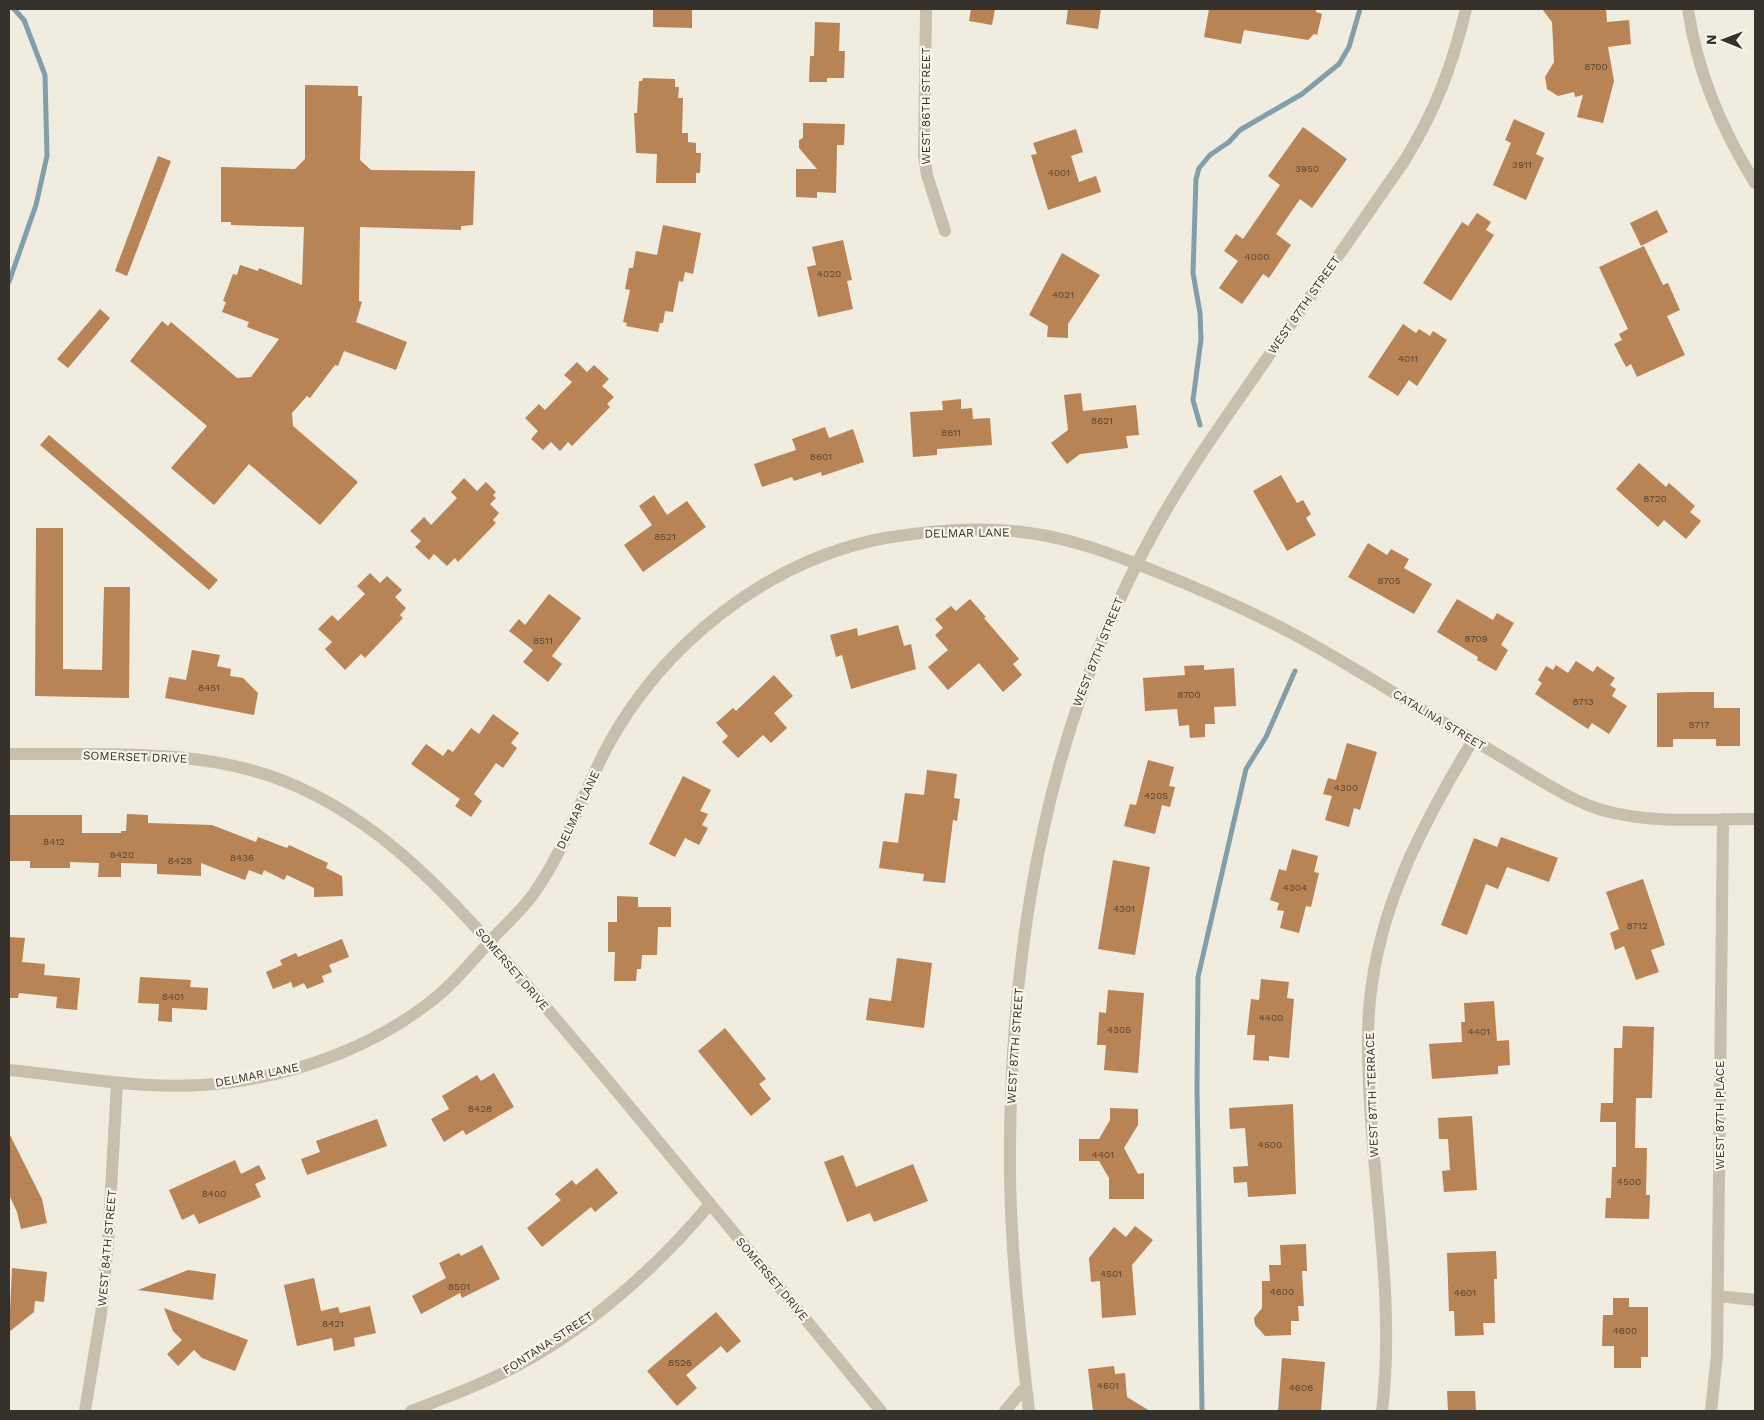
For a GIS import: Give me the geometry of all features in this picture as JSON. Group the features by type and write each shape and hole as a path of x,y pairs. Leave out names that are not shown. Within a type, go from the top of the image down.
{"street":[{"name":"WEST 86TH STREET","path":"926,9 924,155 927,175 944,230"},
{"name":"WEST 87TH STREET","path":"1029,1411 1013,1252 1010,1176 1013,1065 1023,950 1033,876 1046,812 1070,726 1090,668 1117,603 1188,472 1405,160 1426,125 1445,84 1466,9"},
{"path":"1688,9 1702,70 1719,115 1738,155 1755,183"},
{"name":"DELMAR LANE","path":"9,1070 153,1087 187,1087 230,1083 288,1071 336,1055 382,1032 442,992 531,896 558,853 622,721 650,681 684,646 721,614 762,586 802,565 880,539 936,531 1027,532 1076,542 1137,564"},
{"name":"CATALINA STREET","path":"1137,564 1238,607 1299,637 1550,786 1598,809 1652,819 1755,819"},
{"name":"WEST 87TH TERRACE","path":"1382,1411 1386,1350 1385,1304 1370,1103 1368,1037 1372,988 1384,926 1394,893 1411,850 1435,803 1473,740"},
{"name":"SOMERSET DRIVE","path":"9,754 150,755 200,760 246,769 283,781 319,797 362,822 402,852 436,884 489,942 594,1063 881,1411"},
{"name":"WEST 87TH PLACE","path":"1711,1411 1717,1355 1723,819"},
{"name":"WEST 84TH STREET","path":"85,1411 101,1314 108,1252 117,1084"},
{"name":"FONTANA STREET","path":"411,1411 462,1392 507,1371 565,1336 603,1307 663,1255 710,1204"},
{"path":"1718,1296 1755,1300"},
{"path":"1005,1411 1026,1386"}],"building":[{"path":"653,9 692,9 692,28 653,27"},
{"path":"971,9 995,9 992,25 969,21"},
{"path":"1068,9 1101,9 1098,29 1066,24"},
{"path":"1209,9 1316,9 1316,12 1322,14 1317,35 1314,34 1308,40 1244,30 1241,44 1204,37"},
{"path":"1542,9 1606,9 1607,22 1629,20 1631,44 1608,47 1614,81 1603,123 1577,117 1583,95 1575,97 1574,92 1558,96 1547,89 1545,77 1554,62 1552,22"},
{"path":"815,22 840,23 839,51 845,51 844,78 827,78 827,82 809,82 810,56 814,56"},
{"path":"643,78 675,79 675,87 679,87 678,98 683,98 682,133 688,133 688,142 696,143 696,153 701,153 700,173 696,173 696,183 656,183 657,154 636,153 634,113 637,113 639,81 642,81"},
{"path":"305,85 358,86 358,96 362,96 360,160 371,170 475,171 473,225 461,226 461,230 360,227 359,301 362,302 356,322 407,342 396,370 344,351 338,366 335,365 310,398 307,396 292,413 293,426 358,482 320,525 249,464 214,505 171,468 207,426 130,361 162,321 168,326 171,322 237,378 251,377 279,339 247,327 249,322 222,312 226,302 223,301 233,274 237,275 240,265 258,271 259,268 302,285 304,227 231,225 231,222 221,222 221,167 295,169 305,159"},
{"path":"1514,119 1545,133 1536,154 1544,158 1526,200 1493,185 1511,143 1505,140"},
{"path":"803,123 845,124 844,145 837,145 836,193 817,192 817,198 796,197 796,169 817,169 799,148 799,140 803,138"},
{"path":"1303,127 1347,159 1312,208 1300,199 1276,234 1291,245 1269,278 1263,274 1242,304 1219,288 1238,261 1224,251 1236,234 1243,239 1280,185 1268,176"},
{"path":"1076,129 1083,152 1071,156 1079,182 1096,176 1101,192 1048,210 1031,155 1037,154 1033,143"},
{"path":"158,156 171,161 127,276 115,271"},
{"path":"1657,210 1668,232 1641,246 1630,223"},
{"path":"1477,213 1491,222 1486,230 1494,235 1451,301 1423,283 1462,222 1468,226"},
{"path":"663,225 701,233 693,274 685,272 683,282 679,281 673,312 665,311 663,323 660,323 658,332 626,326 627,323 623,322 630,290 625,289 629,268 633,268 636,251 657,255"},
{"path":"843,240 852,280 847,281 853,309 818,317 807,267 816,265 812,247"},
{"path":"1644,246 1663,285 1668,283 1680,310 1667,316 1685,355 1637,377 1631,364 1626,367 1614,344 1622,340 1619,334 1628,329 1599,267"},
{"path":"1062,253 1100,275 1068,324 1068,338 1047,337 1048,326 1029,315"},
{"path":"100,309 110,318 68,368 57,359"},
{"path":"1403,324 1416,333 1419,329 1430,336 1433,331 1447,340 1417,386 1409,380 1398,396 1368,377"},
{"path":"577,362 587,372 594,365 609,379 602,386 614,397 607,404 610,407 572,446 568,442 560,451 551,442 543,450 531,439 538,431 525,418 539,404 545,410 572,382 564,375"},
{"path":"1081,393 1083,411 1136,405 1139,435 1126,436 1128,448 1080,454 1067,464 1051,443 1068,430 1064,395"},
{"path":"961,399 961,409 972,408 973,419 990,418 992,445 937,449 937,455 913,457 910,412 943,410 942,401"},
{"path":"825,427 829,438 853,429 864,462 822,476 821,472 794,481 792,477 762,487 754,464 796,450 792,439"},
{"path":"49,435 218,580 209,590 40,445"},
{"path":"1639,463 1666,487 1669,483 1695,506 1690,512 1701,521 1686,539 1664,520 1658,527 1616,489"},
{"path":"1281,475 1297,503 1303,500 1311,514 1306,518 1316,535 1287,551 1253,491"},
{"path":"464,478 477,491 486,482 496,492 493,495 496,498 490,504 499,513 493,520 496,523 458,562 455,558 447,566 434,554 429,560 415,547 421,541 410,531 424,517 431,525 457,498 451,492"},
{"path":"654,495 667,515 687,501 706,527 643,572 624,545 652,525 639,506"},
{"path":"36,528 63,528 63,669 102,670 104,587 130,587 129,698 35,696"},
{"path":"1368,543 1387,555 1391,549 1409,559 1404,568 1432,584 1414,614 1348,577"},
{"path":"370,573 380,583 387,576 402,590 395,597 406,608 400,615 403,618 365,658 361,654 345,670 325,649 332,642 318,629 332,615 338,621 365,594 357,586"},
{"path":"549,594 581,618 552,656 562,664 548,682 523,662 533,650 509,631 519,619 525,625"},
{"path":"970,599 1019,659 1013,664 1022,675 1003,692 979,663 948,690 928,667 948,650 935,635 943,628 935,619 951,606 956,611"},
{"path":"1457,599 1493,620 1497,613 1514,623 1501,645 1508,650 1496,671 1477,660 1478,657 1437,632"},
{"path":"898,625 904,646 911,644 916,669 851,689 842,655 836,657 830,635 857,628 858,636"},
{"path":"192,650 220,655 217,666 231,669 230,676 243,678 258,693 254,715 165,698 169,677 186,680"},
{"path":"1576,661 1593,672 1597,666 1615,678 1610,685 1616,689 1612,696 1627,706 1609,734 1592,723 1588,729 1535,694 1542,683 1538,680 1546,666 1553,670 1556,665 1568,673"},
{"path":"1204,665 1204,670 1234,668 1236,706 1214,707 1215,724 1205,724 1205,737 1190,738 1189,725 1179,726 1177,709 1145,711 1143,678 1185,675 1184,666"},
{"path":"774,675 793,696 774,713 787,728 771,743 763,735 738,758 722,742 728,736 716,723 733,708 736,711"},
{"path":"1714,692 1714,708 1740,708 1740,746 1716,746 1716,739 1673,739 1673,747 1657,747 1657,693"},
{"path":"493,714 519,733 511,743 517,748 503,768 496,763 474,794 482,801 471,817 455,806 460,799 411,764 426,744 443,756 448,749 453,752 471,728 479,734"},
{"path":"1347,743 1377,752 1360,810 1354,808 1349,827 1325,820 1332,796 1323,794 1328,778 1336,780"},
{"path":"1148,760 1174,767 1169,786 1175,787 1170,807 1162,805 1155,834 1124,826 1130,804 1136,805"},
{"path":"927,770 957,774 954,798 960,799 957,821 953,820 945,883 923,881 924,874 879,868 883,841 898,843 905,793 924,795"},
{"path":"683,776 711,790 700,811 708,814 702,825 708,828 699,845 685,838 675,857 649,844"},
{"path":"127,814 148,815 148,823 212,825 256,842 258,837 287,848 289,845 328,863 326,868 342,876 343,896 314,897 314,888 287,875 284,880 264,870 262,875 249,870 245,880 201,863 201,876 157,874 157,864 121,863 121,877 98,877 99,863 70,862 70,868 30,868 30,861 9,861 9,815 82,815 82,833 121,833 121,831 126,831"},
{"path":"1501,837 1558,858 1549,882 1507,867 1498,889 1486,884 1467,935 1441,925 1474,838 1497,847"},
{"path":"1292,849 1318,856 1314,872 1319,873 1311,907 1306,906 1299,933 1280,928 1284,911 1277,910 1279,903 1270,900 1279,869 1286,871"},
{"path":"1113,860 1150,867 1135,955 1098,949"},
{"path":"1643,879 1665,945 1651,950 1659,972 1636,980 1624,946 1615,950 1610,933 1619,929 1606,892"},
{"path":"617,896 638,897 638,907 671,907 671,927 658,927 657,955 642,955 641,969 637,969 636,981 614,981 615,952 608,952 608,922 617,922"},
{"path":"9,937 25,938 22,962 45,964 44,975 80,978 77,1010 56,1008 57,997 19,993 18,998 9,998"},
{"path":"342,939 349,957 329,965 332,972 322,976 324,982 307,989 304,983 293,988 291,982 273,989 266,972 282,965 280,960 296,953 298,957"},
{"path":"897,958 932,963 924,1028 866,1020 869,998 891,1001"},
{"path":"140,977 191,980 190,987 208,988 207,1010 172,1008 172,1022 158,1021 159,1004 138,1003"},
{"path":"1261,979 1289,982 1287,998 1294,999 1289,1058 1269,1056 1269,1061 1253,1060 1255,1035 1247,1035 1251,999 1259,1000"},
{"path":"1108,990 1144,993 1138,1073 1104,1070 1106,1045 1097,1045 1099,1012 1106,1013"},
{"path":"1494,1001 1497,1041 1509,1040 1510,1065 1498,1066 1498,1074 1432,1079 1429,1044 1462,1042 1461,1022 1465,1022 1464,1003"},
{"path":"1623,1026 1654,1027 1652,1098 1636,1098 1635,1148 1647,1148 1646,1195 1650,1195 1649,1219 1605,1218 1606,1198 1611,1198 1612,1167 1616,1167 1616,1122 1600,1122 1601,1103 1613,1103 1614,1048 1622,1048"},
{"path":"725,1028 766,1079 759,1084 771,1099 751,1116 698,1051"},
{"path":"494,1073 514,1107 466,1135 463,1130 444,1142 431,1119 449,1109 442,1096 477,1075 481,1081"},
{"path":"1293,1104 1296,1194 1248,1197 1247,1182 1234,1183 1233,1167 1248,1166 1245,1128 1230,1129 1229,1108"},
{"path":"1110,1108 1138,1109 1138,1125 1124,1148 1138,1174 1144,1173 1144,1199 1109,1199 1109,1178 1099,1161 1079,1161 1079,1139 1099,1139 1110,1120"},
{"path":"1472,1116 1477,1190 1444,1192 1442,1171 1450,1170 1448,1139 1439,1139 1438,1118"},
{"path":"377,1119 387,1146 307,1175 301,1159 320,1152 316,1141"},
{"path":"9,1133 42,1199 47,1223 21,1229 17,1212 9,1195"},
{"path":"843,1155 856,1187 913,1164 928,1201 874,1222 870,1213 847,1222 824,1162"},
{"path":"235,1160 241,1174 259,1165 266,1179 255,1184 261,1197 199,1224 194,1214 182,1220 169,1190"},
{"path":"597,1168 618,1193 595,1212 591,1207 542,1247 527,1228 561,1200 555,1194 572,1180 576,1185"},
{"path":"1135,1226 1153,1240 1132,1265 1136,1315 1102,1318 1100,1281 1091,1282 1089,1258 1114,1227 1126,1237"},
{"path":"1306,1244 1307,1271 1302,1271 1304,1306 1298,1306 1299,1321 1291,1321 1291,1335 1265,1336 1255,1325 1254,1318 1262,1308 1262,1281 1270,1281 1269,1265 1281,1265 1280,1245"},
{"path":"482,1245 500,1279 462,1298 460,1293 421,1314 412,1296 446,1278 439,1263 459,1253 461,1256"},
{"path":"1496,1251 1497,1279 1494,1279 1495,1323 1483,1323 1484,1335 1455,1336 1454,1311 1449,1311 1447,1253"},
{"path":"12,1268 47,1272 44,1302 35,1301 34,1312 9,1332"},
{"path":"188,1270 216,1274 213,1300 138,1290"},
{"path":"314,1278 321,1311 338,1307 340,1313 370,1306 376,1333 354,1338 355,1346 334,1351 332,1338 297,1346 284,1285"},
{"path":"1613,1298 1629,1298 1629,1307 1648,1307 1648,1357 1641,1357 1641,1368 1614,1368 1614,1346 1602,1346 1603,1315 1613,1315"},
{"path":"164,1308 248,1340 235,1371 202,1358 194,1350 178,1366 167,1354 182,1340 173,1331"},
{"path":"716,1312 741,1341 727,1353 721,1346 686,1375 697,1388 677,1406 647,1371"},
{"path":"1282,1358 1325,1362 1321,1411 1278,1411"},
{"path":"1114,1366 1115,1374 1125,1373 1127,1397 1150,1411 1093,1411 1088,1369"},
{"path":"1447,1391 1475,1391 1476,1411 1448,1411"}],"waterway":[{"path":"9,282 36,205 47,156 45,75 24,20 14,9"},
{"path":"1200,425 1193,400 1201,339 1200,313 1193,273 1196,179 1199,168 1210,155 1229,142 1240,130 1302,94 1339,64 1349,47 1360,9"},
{"path":"1202,1411 1197,1089 1198,977 1246,769 1266,737 1295,671"}]}
